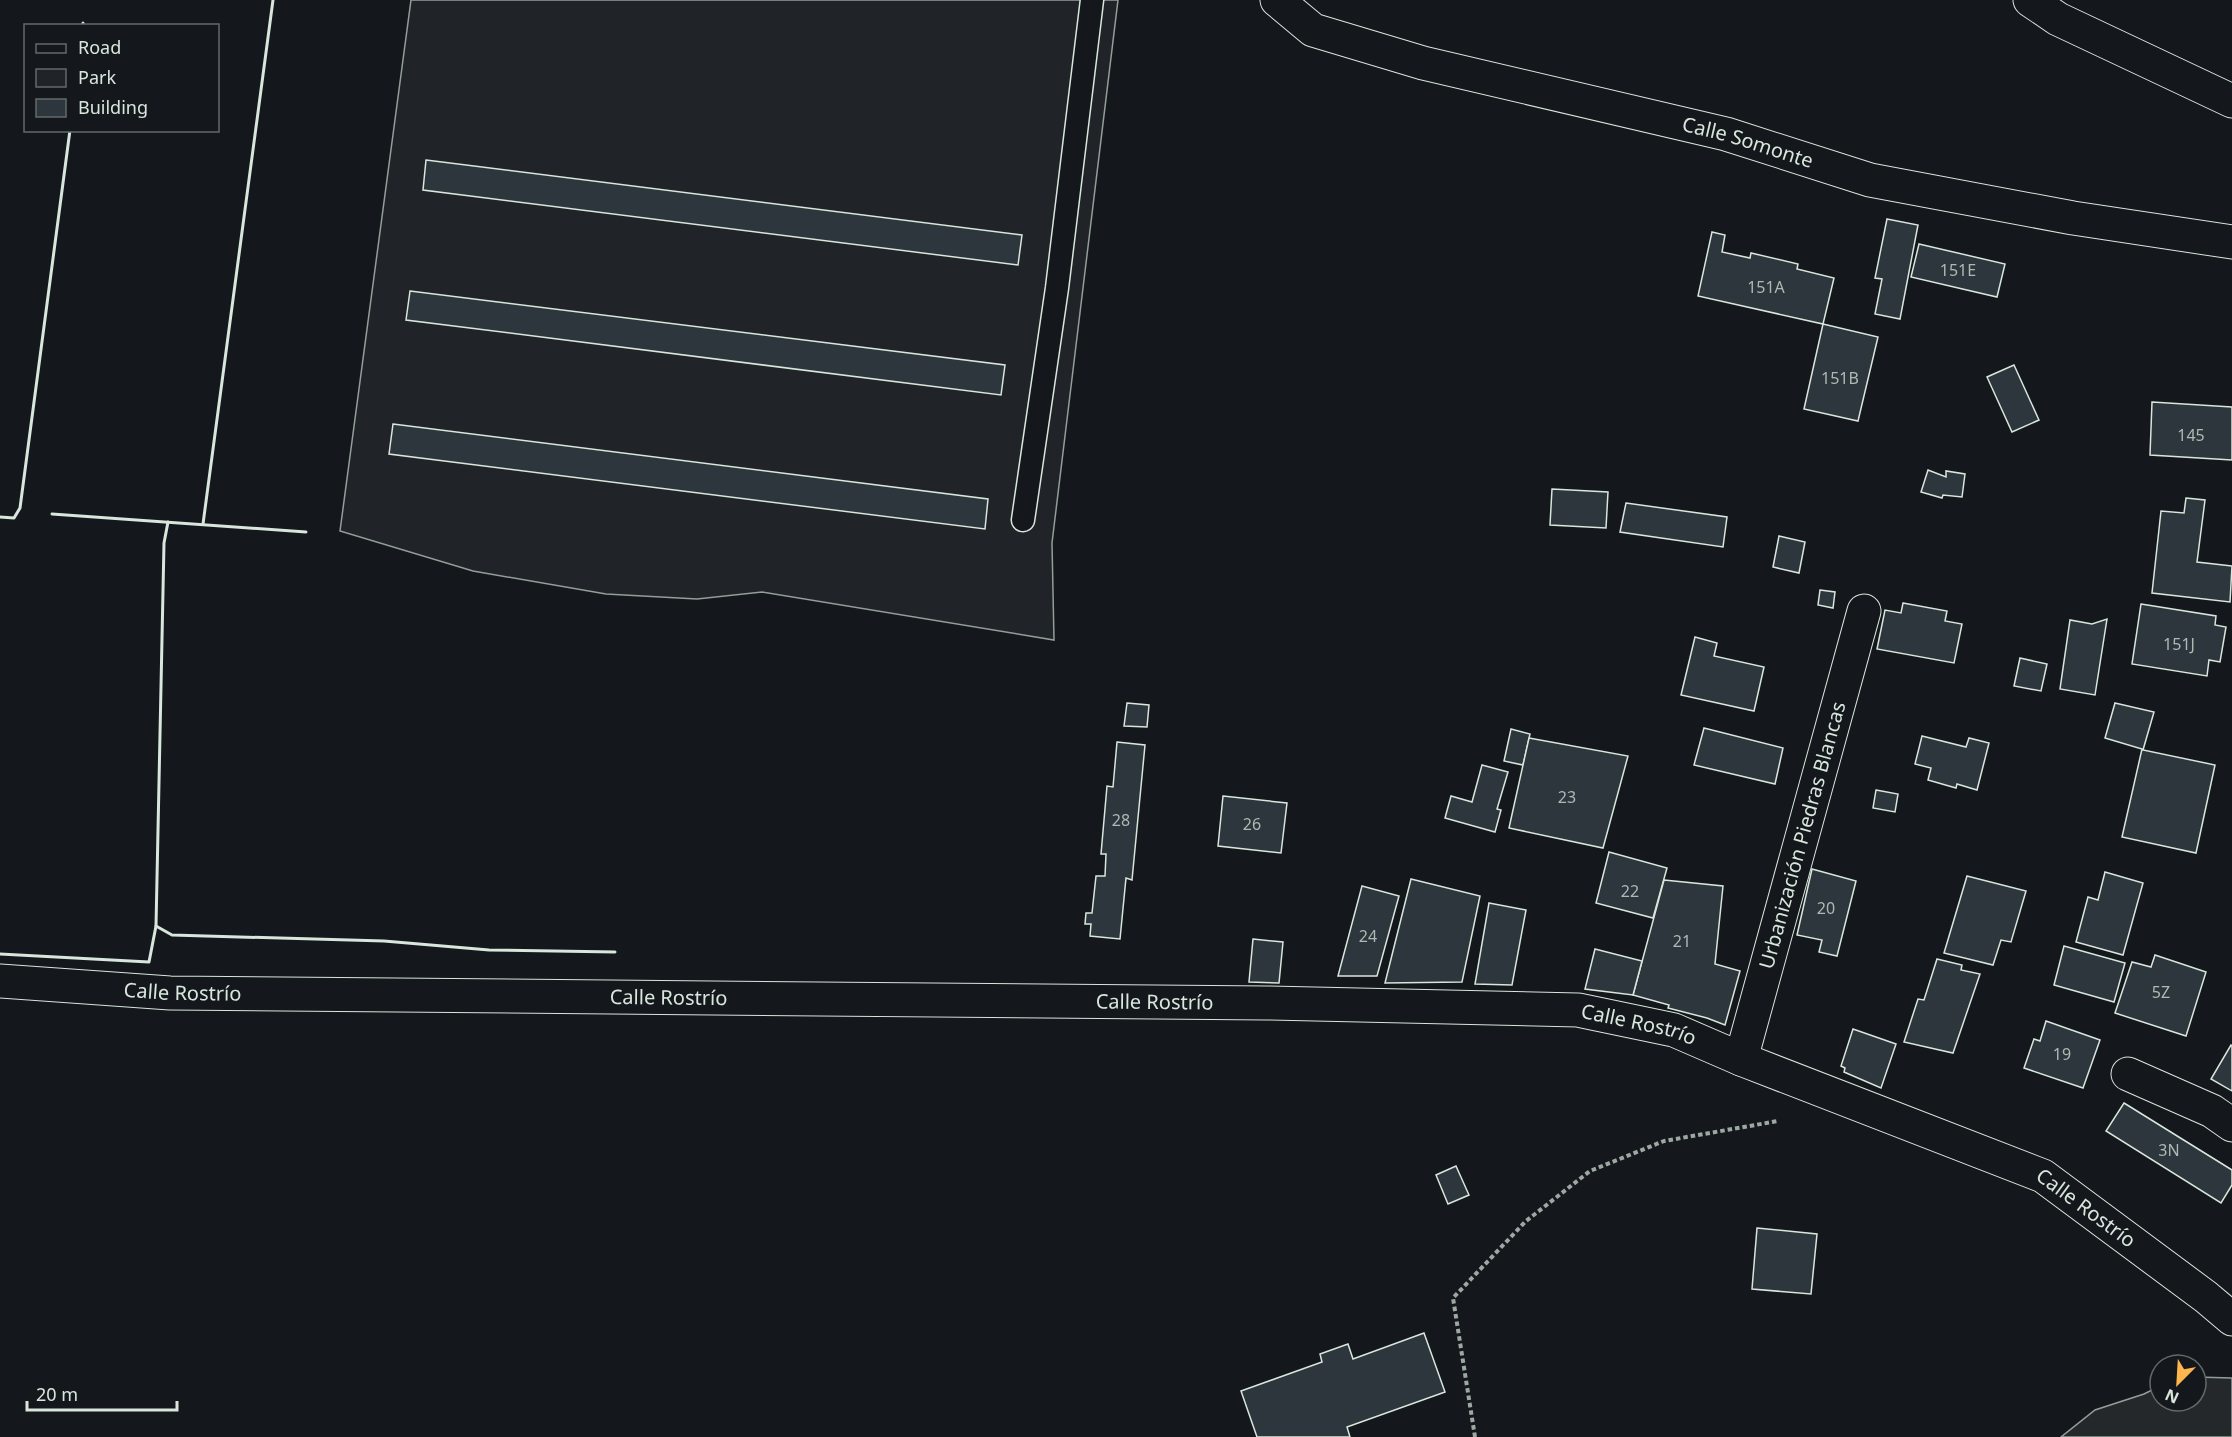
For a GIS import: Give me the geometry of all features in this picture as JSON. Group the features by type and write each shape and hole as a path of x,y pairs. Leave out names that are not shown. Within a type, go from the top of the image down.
{"street":[{"name":"Calle Somonte","path":"1277,0 1313,30 1423,63 1726,134 1870,180 2073,218 2232,242"},
{"path":"2030,0 2058,19 2232,101"},
{"name":"Urbanización Piedras Blancas","path":"1740,1059 1864,611"},
{"name":"Calle Rostrío","path":"0,981 170,993 1232,1002 1578,1010 1674,1030 1740,1059 2043,1176 2206,1297 2232,1319"},
{"path":"2128,1074 2212,1111 2232,1125"}],"lane":[{"path":"1023,520 1057,288 1092,0"}],"path":[{"path":"1475,1437 1453,1298 1526,1221 1590,1171 1664,1141 1780,1120"}],"green space":[{"path":"411,0 1118,0 1052,543 1054,640 762,592 697,599 606,594 473,571 340,531"}],"shaded area":[{"path":"2208,1377 2232,1378 2232,1437 2061,1437 2095,1410 2148,1392 2148,1413 2208,1413"}],"building":[{"path":"426,160 1022,235 1018,265 423,190"},
{"path":"1887,219 1918,225 1900,319 1875,314 1882,279 1875,278"},
{"path":"1712,232 1725,235 1722,252 1750,258 1751,253 1798,264 1797,269 1834,278 1823,324 1698,296"},
{"path":"1919,244 2005,264 1997,297 1911,277"},
{"path":"410,291 1005,365 1001,395 406,320"},
{"path":"1823,324 1878,337 1858,421 1804,409"},
{"path":"2014,365 2039,420 2012,432 1987,377"},
{"path":"2152,402 2232,407 2232,460 2150,455"},
{"path":"393,424 988,499 985,529 389,454"},
{"path":"1928,470 1946,477 1946,471 1965,474 1962,497 1943,495 1942,498 1921,492"},
{"path":"1552,489 1608,492 1606,528 1550,525"},
{"path":"2186,498 2205,500 2197,562 2232,566 2230,602 2152,593 2161,511 2184,513"},
{"path":"1626,503 1727,517 1723,547 1620,532"},
{"path":"1779,536 1805,542 1799,573 1773,567"},
{"path":"1820,590 1835,592 1833,608 1818,605"},
{"path":"1903,603 1947,611 1945,621 1962,624 1954,663 1877,649 1885,610 1901,613"},
{"path":"2141,604 2216,616 2215,625 2226,627 2220,662 2209,660 2207,676 2132,664"},
{"path":"2107,619 2095,695 2060,689 2070,620 2092,624"},
{"path":"1695,637 1717,643 1714,656 1764,667 1754,711 1681,695"},
{"path":"2020,658 2047,664 2041,691 2014,686"},
{"path":"1127,703 1149,705 1147,727 1124,726"},
{"path":"2115,703 2154,712 2143,750 2215,765 2196,853 2122,837 2142,749 2105,738"},
{"path":"1704,728 1783,748 1775,784 1694,765"},
{"path":"1511,729 1530,734 1523,765 1504,761"},
{"path":"1922,736 1966,747 1969,738 1989,743 1977,790 1957,784 1956,788 1928,780 1931,768 1915,764"},
{"path":"1529,738 1628,756 1603,848 1509,828"},
{"path":"1117,742 1145,745 1132,880 1126,878 1120,939 1090,936 1091,924 1085,924 1086,913 1092,913 1096,876 1105,876 1106,854 1101,854 1107,786 1113,787"},
{"path":"1482,765 1508,772 1497,809 1501,810 1495,832 1445,818 1451,796 1472,802"},
{"path":"1876,790 1898,794 1895,812 1873,808"},
{"path":"1223,796 1287,803 1281,853 1218,846"},
{"path":"1609,852 1667,868 1653,918 1596,903"},
{"path":"1812,869 1856,881 1837,956 1819,952 1822,940 1797,935"},
{"path":"2105,872 2143,883 2123,955 2076,942 2088,897 2098,900"},
{"path":"1967,876 2026,891 2011,942 2001,940 1993,965 1944,953"},
{"path":"1411,879 1480,896 1462,982 1385,983"},
{"path":"1664,880 1723,886 1715,964 1740,971 1725,1025 1633,995"},
{"path":"1362,886 1399,896 1377,976 1338,976"},
{"path":"1489,903 1526,910 1512,985 1475,984"},
{"path":"1253,939 1283,942 1279,983 1249,982"},
{"path":"2064,946 2125,963 2114,1002 2054,985"},
{"path":"1595,949 1642,961 1633,995 1585,989"},
{"path":"2155,955 2206,972 2186,1036 2115,1013 2132,962 2151,967"},
{"path":"1937,959 1962,965 1961,970 1980,974 1953,1053 1904,1042 1918,999 1924,1000"},
{"path":"2046,1021 2100,1040 2083,1088 2024,1068 2034,1039 2040,1041"},
{"path":"1853,1029 1896,1044 1881,1088 1844,1072 1845,1068 1841,1066"},
{"path":"2232,1046 2232,1091 2211,1079"},
{"path":"2124,1103 2232,1170 2232,1185 2221,1203 2106,1131"},
{"path":"1456,1166 1469,1195 1448,1204 1436,1175"},
{"path":"1757,1228 1817,1234 1811,1294 1752,1289"},
{"path":"1424,1333 1445,1392 1347,1427 1350,1437 1257,1437 1241,1391 1322,1362 1320,1354 1348,1344 1353,1359"}],"wall":[{"path":"203,524 273,0"},
{"path":"0,517 14,518 20,508 70,132"},
{"path":"52,514 306,532"},
{"path":"168,522 164,543 156,926 172,935 384,941 489,950 615,952"},
{"path":"0,954 149,962 156,926"}]}
